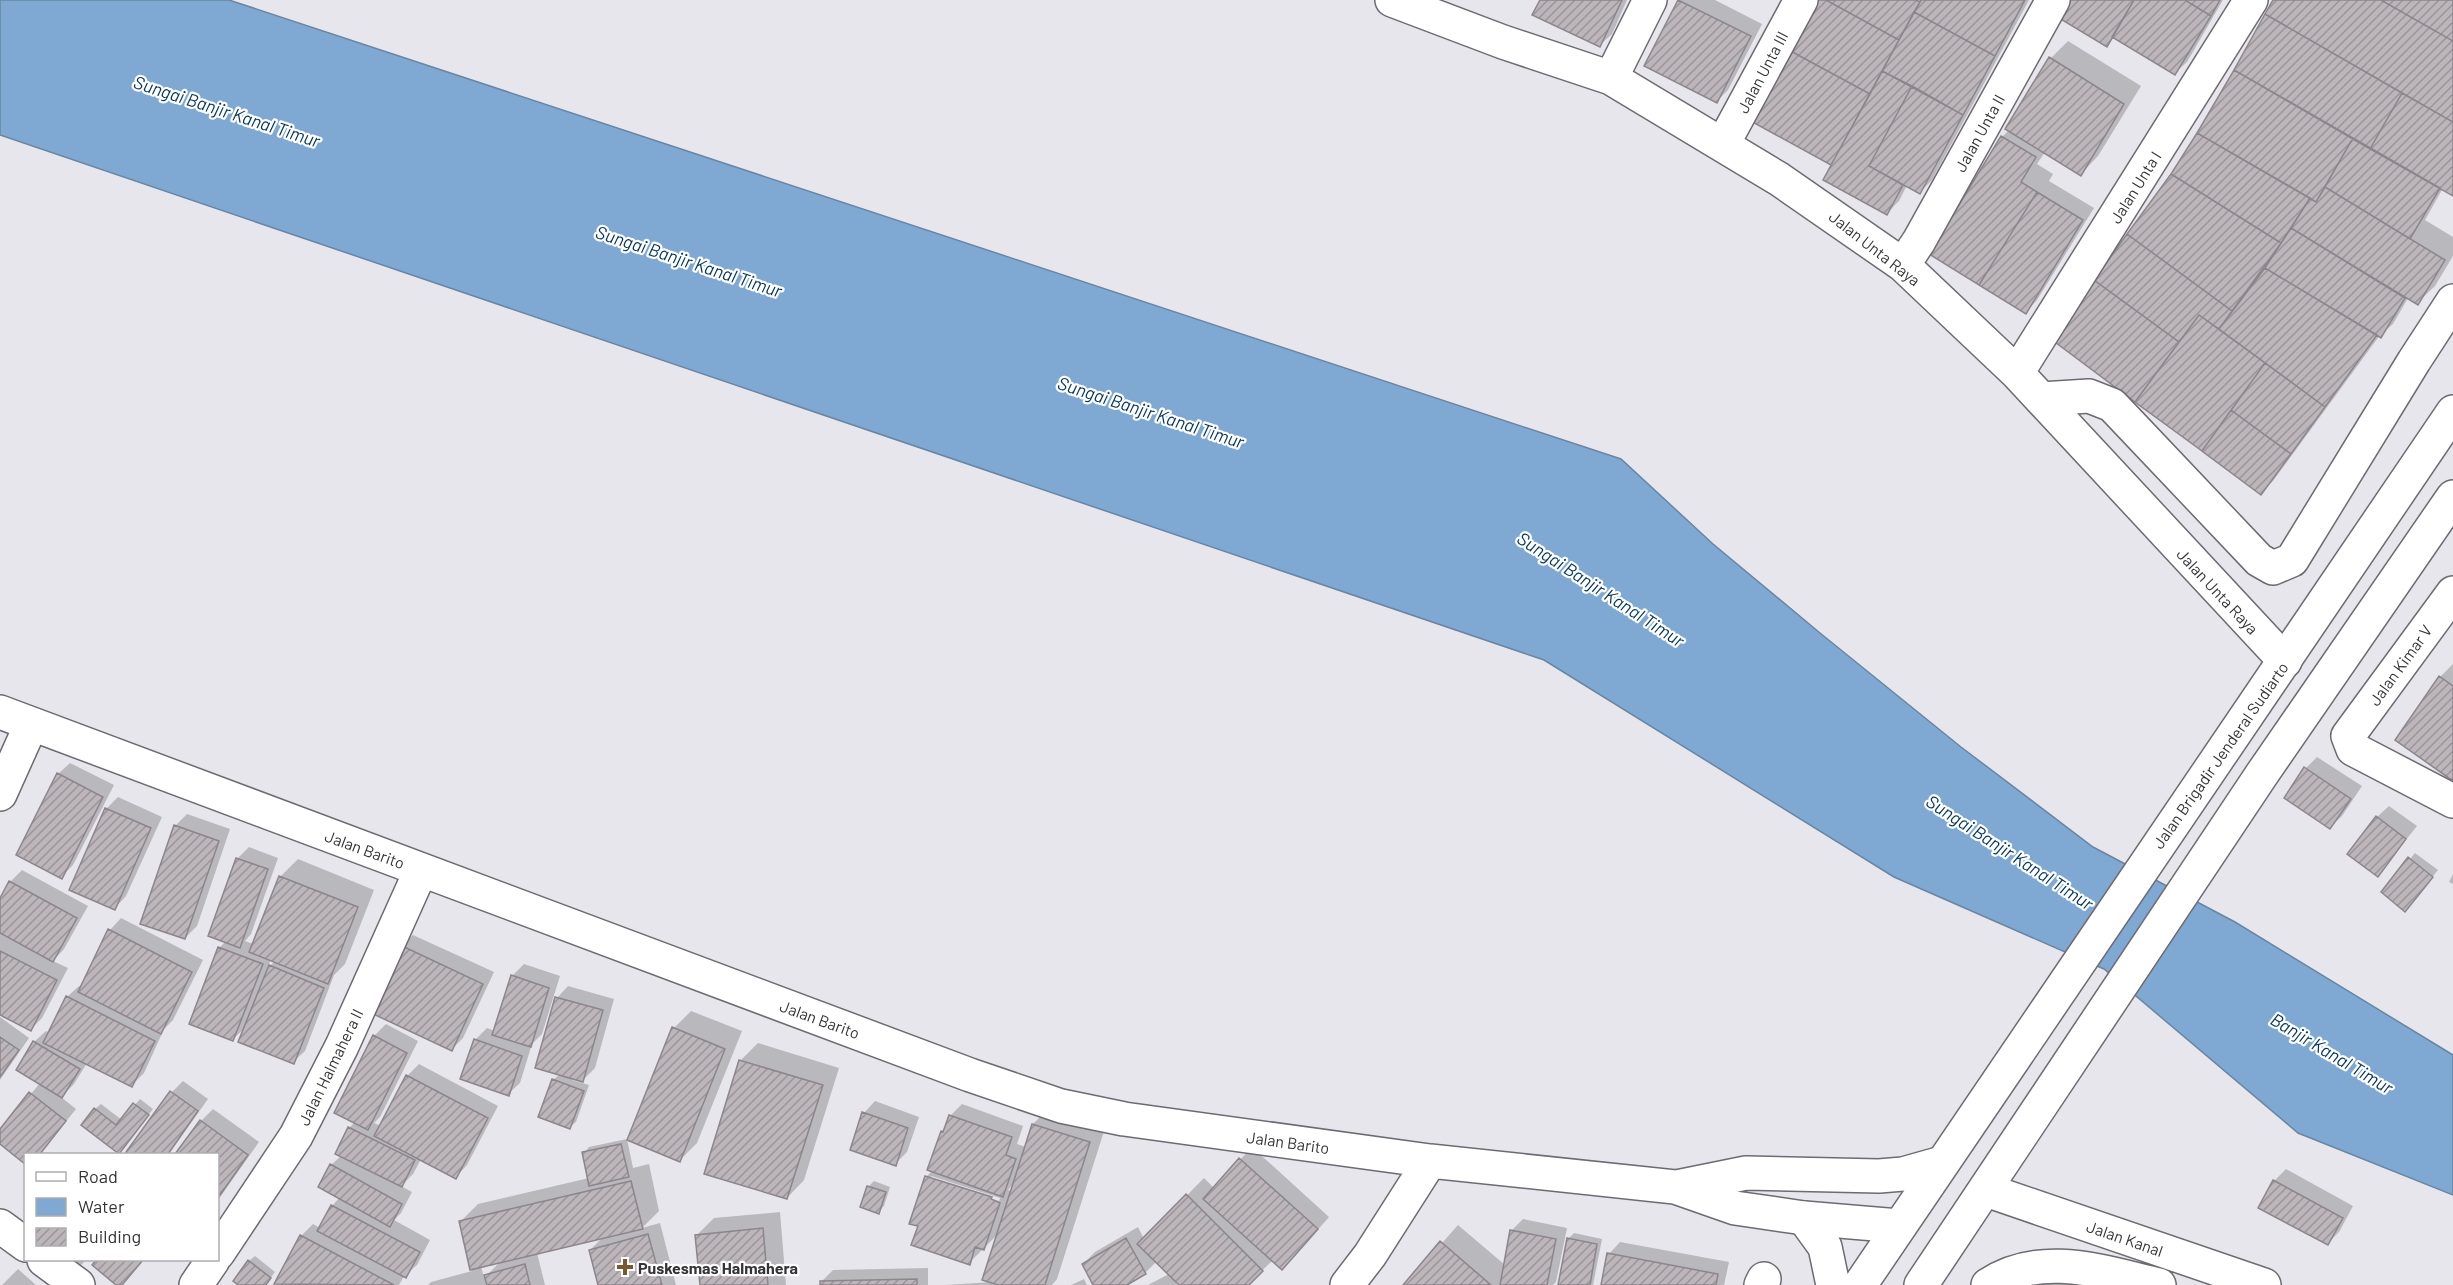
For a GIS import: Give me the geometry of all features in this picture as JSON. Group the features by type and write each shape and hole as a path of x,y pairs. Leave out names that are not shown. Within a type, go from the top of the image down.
{"street":[{"name":"Jalan Unta Raya","path":"1392,0 1503,42 1611,78 1723,144 1828,212 1903,265 2018,373 2285,662"},
{"path":"1611,78 1650,0"},
{"name":"Jalan Unta III","path":"1723,144 1801,0"},
{"name":"Jalan Unta II","path":"1903,265 1919,241 2053,0"},
{"name":"Jalan Unta I","path":"2018,373 2251,0"},
{"path":"2042,399 2089,396 2112,405 2259,560 2273,568 2292,560 2414,360 2453,301"},
{"name":"Jalan Brigadir Jenderal Sudiarto","path":"1860,1285 2453,412"},
{"path":"1921,1285 2262,774 2453,497"},
{"name":"Jalan Kimar V","path":"2453,593 2348,736 2352,749 2453,801"},
{"name":"Jalan Barito","path":"0,712 959,1071 1061,1106 1124,1119 1430,1161 1675,1187"},
{"path":"0,794 31,724"},
{"name":"Jalan Halmahera II","path":"219,1252 296,1136 342,1046 421,870"},
{"path":"1347,1285 1370,1255 1430,1161"},
{"path":"1675,1187 1746,1173 1879,1176 1903,1174 1942,1163"},
{"path":"1675,1187 1735,1208 1804,1218 1899,1226"},
{"name":"Jalan Kanal","path":"1986,1190 2264,1285"},
{"path":"1804,1218 1825,1247 1833,1285"},
{"path":"0,1226 24,1244"},
{"path":"45,1261 78,1285"},
{"path":"196,1285 212,1261"},
{"path":"1988,1285 2019,1270 2047,1265 2077,1266 2159,1285"}],"water":[{"path":"0,0 229,0 1621,459 1713,544 1820,633 1961,747 2093,847 2235,922 2453,1055 2453,1195 2298,1133 2104,969 1894,877 1544,660 0,135"}],"building":[{"path":"1540,0 1622,0 1600,47 1532,15"},
{"path":"1678,0 1751,36 1717,103 1644,66"},
{"path":"1811,0 1826,0 1899,40 1870,94 1785,48"},
{"path":"1826,0 1916,0 1920,2 1899,40"},
{"path":"1921,0 2025,0 1995,56 1914,12"},
{"path":"2062,0 2134,0 2107,47 2054,15"},
{"path":"2134,0 2185,0 2211,16 2175,75 2112,37"},
{"path":"2185,0 2220,0 2211,16"},
{"path":"2273,0 2381,0 2453,41 2453,122 2265,14"},
{"path":"2381,0 2453,0 2453,41"},
{"path":"1914,12 1995,56 1963,115 1882,71"},
{"path":"2265,14 2402,93 2370,149 2234,70"},
{"path":"1785,48 1870,94 1831,165 1747,119"},
{"path":"2049,57 2124,104 2081,176 2005,129"},
{"path":"2234,70 2353,138 2316,202 2197,133"},
{"path":"1882,71 1912,86 1869,166 1903,185 1887,215 1823,180"},
{"path":"1912,86 1963,115 1920,194 1869,166"},
{"path":"2402,93 2453,122 2453,196 2370,149"},
{"path":"2197,133 2310,198 2281,243 2171,174"},
{"path":"2001,136 2036,157 2021,182 2037,192 1979,285 1929,254"},
{"path":"2353,138 2440,188 2410,239 2325,187"},
{"path":"2171,174 2281,243 2232,311 2127,234"},
{"path":"2325,187 2445,260 2418,305 2291,228 2310,198 2316,202"},
{"path":"2037,192 2083,220 2026,314 1979,285"},
{"path":"2291,228 2405,298 2381,338 2265,268"},
{"path":"2127,234 2232,311 2219,329 2199,315 2179,342 2094,280"},
{"path":"2265,268 2377,335 2325,407 2219,329"},
{"path":"2094,280 2179,342 2135,402 2051,339"},
{"path":"2199,315 2265,363 2202,451 2135,402"},
{"path":"2265,363 2325,407 2291,454 2231,410"},
{"path":"2231,410 2291,454 2261,495 2202,451"},
{"path":"2439,676 2453,686 2453,781 2395,740"},
{"path":"2304,767 2351,799 2330,829 2284,798"},
{"path":"57,773 103,797 62,879 16,855"},
{"path":"105,808 151,828 115,910 69,890"},
{"path":"2376,816 2406,839 2378,877 2347,854"},
{"path":"174,825 219,841 185,939 140,924"},
{"path":"2408,857 2433,877 2405,912 2381,892"},
{"path":"236,858 268,869 240,948 208,936"},
{"path":"279,876 358,907 328,984 249,952"},
{"path":"9,881 77,918 53,962 0,933 0,898"},
{"path":"108,929 192,972 161,1034 78,992"},
{"path":"400,945 483,984 452,1051 369,1012"},
{"path":"218,947 263,964 233,1041 189,1024"},
{"path":"0,951 57,980 31,1031 0,1015"},
{"path":"269,965 324,988 294,1064 238,1042"},
{"path":"511,975 549,988 531,1047 492,1035"},
{"path":"66,996 155,1041 132,1087 43,1043"},
{"path":"555,997 603,1010 583,1082 535,1068"},
{"path":"672,1027 725,1049 680,1162 627,1140"},
{"path":"373,1035 407,1053 368,1130 334,1113"},
{"path":"0,1037 19,1050 0,1077"},
{"path":"474,1039 522,1056 509,1096 460,1079"},
{"path":"33,1041 80,1069 62,1098 16,1070"},
{"path":"739,1060 823,1085 787,1199 704,1174"},
{"path":"406,1075 488,1118 456,1179 374,1136"},
{"path":"552,1079 584,1091 570,1129 538,1117"},
{"path":"170,1091 198,1111 169,1153 126,1152"},
{"path":"29,1092 66,1121 41,1153 24,1153 24,1163 0,1144 0,1129"},
{"path":"133,1103 149,1115 120,1153 81,1125 94,1108 116,1125"},
{"path":"862,1112 908,1128 896,1166 850,1150"},
{"path":"949,1115 1012,1137 1006,1155 1016,1159 1003,1197 927,1170"},
{"path":"200,1120 248,1155 219,1197 219,1153 176,1153"},
{"path":"1032,1124 1090,1142 1045,1285 998,1285 982,1280"},
{"path":"348,1127 415,1160 402,1187 335,1154"},
{"path":"621,1144 629,1177 589,1186 582,1152"},
{"path":"1239,1158 1318,1229 1282,1270 1203,1199"},
{"path":"330,1164 402,1204 390,1227 318,1187"},
{"path":"925,1176 992,1197 991,1199 1000,1203 984,1250 975,1247 970,1265 911,1245 918,1226 909,1224"},
{"path":"2273,1180 2343,1218 2328,1245 2258,1208"},
{"path":"631,1181 643,1229 470,1270 459,1221"},
{"path":"867,1186 886,1192 879,1214 860,1207"},
{"path":"1186,1194 1263,1271 1249,1285 1179,1285 1137,1244"},
{"path":"331,1205 420,1252 406,1278 317,1231"},
{"path":"763,1228 768,1285 700,1285 695,1235"},
{"path":"1510,1230 1556,1239 1547,1285 1500,1285"},
{"name":"Puskesmas Halmahera","path":"648,1234 662,1285 598,1285 589,1250"},
{"path":"300,1235 394,1285 274,1284"},
{"path":"1126,1238 1146,1274 1127,1285 1093,1285 1082,1264"},
{"path":"1567,1238 1597,1244 1590,1285 1558,1285"},
{"path":"1440,1241 1491,1285 1403,1285"},
{"path":"1607,1253 1718,1274 1716,1285 1601,1285"},
{"path":"248,1260 271,1278 266,1285 238,1285 233,1281"},
{"path":"95,1261 142,1261 122,1285 116,1285 92,1265"},
{"path":"525,1264 530,1285 487,1285 484,1275"},
{"path":"917,1279 917,1285 820,1285 820,1281"}],"place":[{"name":"Puskesmas Halmahera","path":"625,1267"}],"water label":[{"name":"Sungai Banjir Kanal Timur","path":"227,111"},
{"name":"Sungai Banjir Kanal Timur","path":"689,261"},
{"name":"Sungai Banjir Kanal Timur","path":"1151,412"},
{"name":"Sungai Banjir Kanal Timur","path":"1601,589"},
{"name":"Sungai Banjir Kanal Timur","path":"2010,852"},
{"name":"Banjir Kanal Timur","path":"2332,1053"}]}
